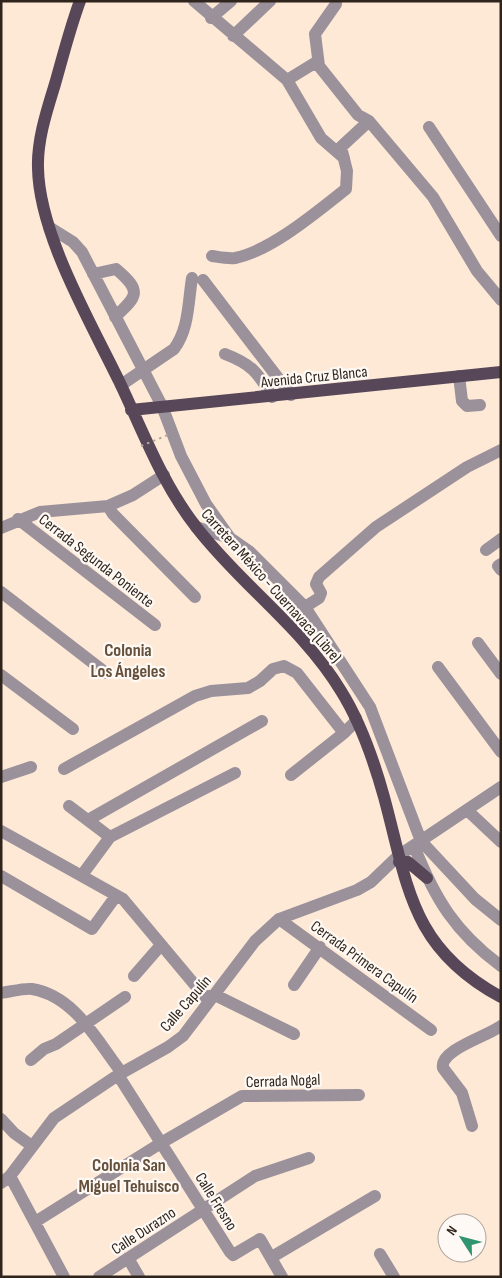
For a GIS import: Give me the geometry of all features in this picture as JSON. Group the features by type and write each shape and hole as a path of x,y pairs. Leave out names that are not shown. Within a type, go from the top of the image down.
{"main road":[{"name":"Carretera México - Cuernavaca (Libre)","path":"80,1 41,139 38,164 39,187 49,227 87,316 121,385 131,410 173,493 196,527 323,664 356,718 384,797 410,898 426,928 446,957 472,979 501,997"},
{"name":"Avenida Cruz Blanca","path":"131,410 501,372"},
{"path":"399,859 408,862 426,878"}],"street":[{"path":"195,1 211,18 287,80 321,138 344,158"},
{"path":"211,18 231,1"},
{"path":"233,36 270,1"},
{"path":"336,4 315,34 319,66 358,115 369,121 433,197 477,272 501,300"},
{"path":"287,80 318,61"},
{"path":"212,256 234,258 256,252 312,216 346,189 347,171 341,147 369,121"},
{"path":"429,128 501,236"},
{"path":"49,227 73,242 82,252 162,406 185,464 206,504 230,538"},
{"path":"93,274 116,269 128,279 135,294 134,300 115,317"},
{"path":"121,385 174,349 185,332 197,279 291,395"},
{"path":"224,354 251,367 260,376 272,397"},
{"path":"459,376 462,401 468,406 480,406"},
{"path":"305,607 319,598 321,593 316,584 319,577 376,527 467,467 501,450"},
{"path":"1,528 18,519 40,512 108,506 134,495 164,475"},
{"path":"108,506 112,514 195,597"},
{"name":"Cerrada Segunda Poniente","path":"18,519 155,626"},
{"path":"196,527 230,538 250,552 305,607 370,707 418,844 426,878 446,913 475,947 501,966"},
{"path":"486,550 501,540"},
{"path":"501,564 498,566 501,570"},
{"path":"1,592 106,673"},
{"path":"478,643 501,674"},
{"path":"64,769 195,696 211,691 248,688 260,681 273,668 284,666 297,673 344,732"},
{"path":"438,667 501,752"},
{"path":"1,675 73,729"},
{"path":"291,775 344,732 354,723 356,718"},
{"path":"88,820 262,720"},
{"path":"1,777 31,767"},
{"path":"82,875 110,837 235,773"},
{"name":"Calle Capulín","path":"5,1180 54,1118 120,1074 168,1047 183,1036 255,940 279,919 357,890 381,874 418,844 501,787"},
{"path":"69,806 110,837"},
{"path":"467,810 501,842"},
{"path":"1,831 123,899 205,997 215,995 294,1034"},
{"path":"418,844 501,920"},
{"path":"1,876 92,929 116,896"},
{"name":"Cerrada Primera Capulín","path":"279,919 320,947 431,1030"},
{"path":"134,976 161,945"},
{"path":"294,985 320,947"},
{"name":"Calle Fresno","path":"1,993 30,989 58,998 68,1006 84,1024 120,1074 161,1143 233,1255 260,1239 282,1277"},
{"path":"31,1060 125,997"},
{"path":"472,1126 462,1092 442,1063 444,1058 463,1045 501,1026"},
{"name":"Cerrada Nogal","path":"35,1222 161,1143 242,1096 359,1095"},
{"path":"1,1119 14,1133 32,1146"},
{"name":"Calle Durazno","path":"99,1277 255,1176 309,1158"},
{"path":"5,1180 35,1222 64,1277"},
{"path":"272,1257 375,1196"},
{"path":"380,1254 394,1277"},
{"path":"128,1258 140,1277"}],"path":[{"path":"141,446 168,435"}],"district":[{"name":"Colonia Los Ángeles","path":"128,660"},
{"name":"Colonia San Miguel Tehuisco","path":"129,1175"}]}
